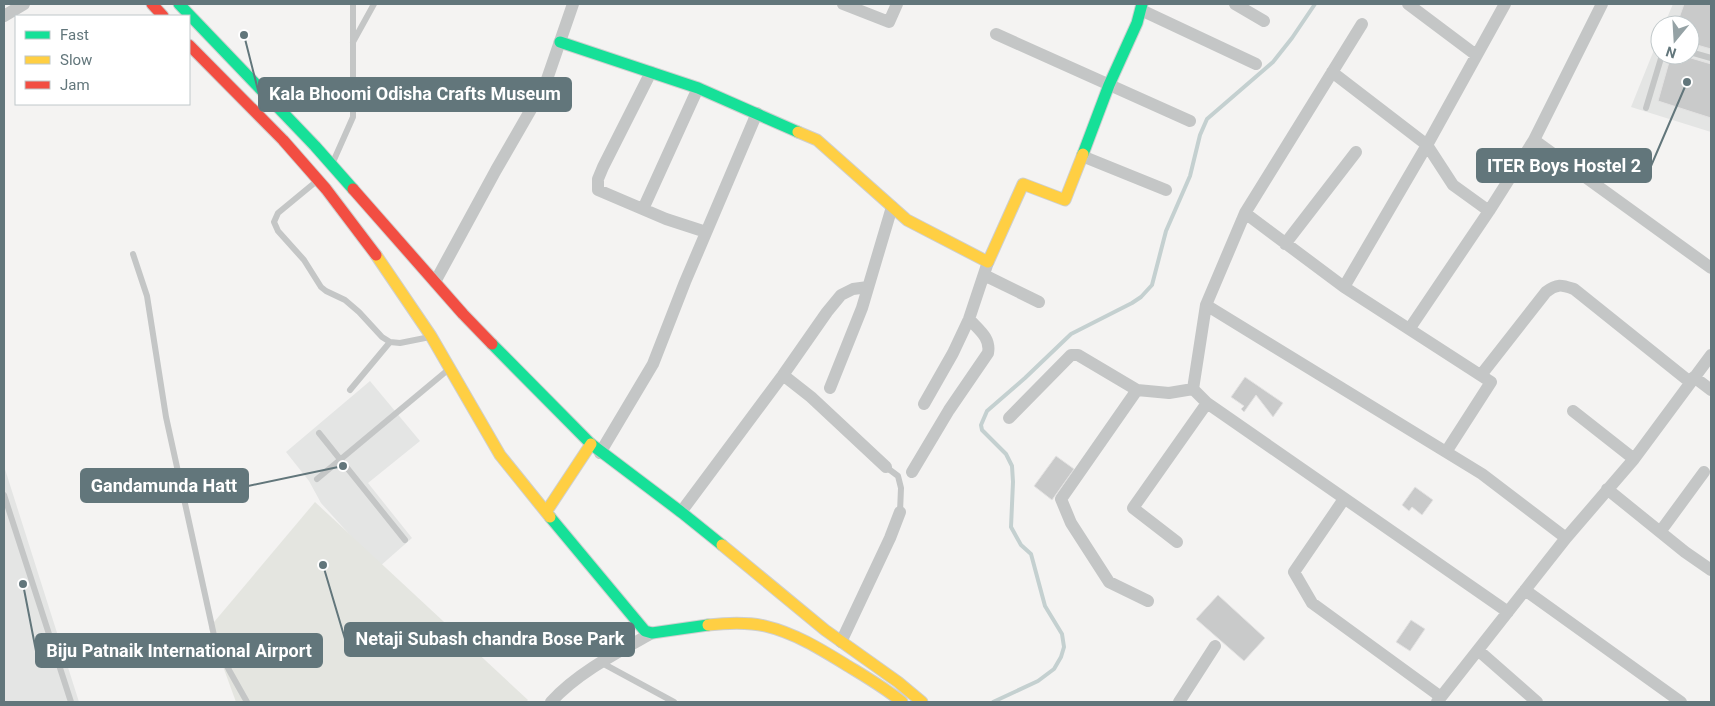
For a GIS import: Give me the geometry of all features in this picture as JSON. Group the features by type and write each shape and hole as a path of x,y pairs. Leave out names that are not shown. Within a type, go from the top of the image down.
{"main road":[{"path":"152,4 162,15"},
{"path":"179,4 189,15"},
{"path":"560,42 698,88 817,140 907,220 988,262 1023,184 1065,200 1109,85 1142,7"},
{"path":"190,16 332,165 463,314 596,448 681,512 756,575 841,642 898,682 922,702"},
{"path":"190,46 283,140 318,180 375,254 431,336 500,455 631,617 645,631 652,633 715,624 752,624 770,627 831,656 891,693 902,702"},
{"path":"546,512 596,448"}],"street":[{"path":"4,16 24,4"},
{"path":"436,282 496,170 545,85 573,4"},
{"path":"843,4 889,22 897,4"},
{"path":"1235,4 1264,21"},
{"path":"1408,4 1476,55"},
{"path":"1344,287 1427,145 1504,4"},
{"path":"1410,328 1489,211 1534,140 1602,4"},
{"path":"1142,7 1256,64"},
{"path":"1362,24 1244,213 1206,305 1193,389 1206,404 1508,612"},
{"path":"996,34 1190,121"},
{"path":"651,72 598,179 598,190 666,219 706,232"},
{"path":"1332,72 1427,145 1454,185 1489,211"},
{"path":"643,209 698,88"},
{"path":"596,448 653,364 706,232 757,113"},
{"path":"1534,140 1711,268"},
{"path":"1285,244 1356,152"},
{"path":"1082,156 1166,190"},
{"path":"830,388 862,308 892,207"},
{"path":"1244,213 1344,287 1491,382 1446,452"},
{"path":"924,404 954,353 969,319 988,262"},
{"path":"984,275 1039,302"},
{"path":"681,512 841,295 853,289 868,286"},
{"path":"1481,375 1546,292 1554,286 1563,286 1574,289 1692,380 1711,390"},
{"path":"1206,305 1482,474 1566,538"},
{"path":"912,472 949,410 988,354 987,339 969,319"},
{"path":"1009,418 1071,355 1078,355 1137,390 1169,393 1193,389"},
{"path":"1344,499 1294,572 1312,603 1439,699 1479,651 1566,538 1634,459 1711,355"},
{"path":"783,375 811,397 886,467"},
{"path":"1137,390 1061,500 1071,523 1109,582 1148,601"},
{"path":"1177,542 1132,508 1206,404"},
{"path":"1573,411 1634,459"},
{"path":"1660,532 1704,472"},
{"path":"1607,489 1684,552 1711,570"},
{"path":"841,642 890,538 900,512"},
{"path":"1525,590 1681,702"},
{"path":"551,702 562,690 652,633"},
{"path":"1178,702 1215,646"},
{"path":"1479,651 1537,702"}],"lane":[{"path":"332,165 353,117 353,4"},
{"path":"353,43 374,4"},
{"path":"1646,108 1659,65"},
{"path":"318,180 278,213 274,222 275,226 304,260 321,287 345,300 382,337 390,342 400,343 431,336"},
{"path":"133,254 147,296 166,417 216,640 229,670 247,702"},
{"path":"350,390 390,342"},
{"path":"317,479 449,369"},
{"path":"319,433 405,540"},
{"path":"886,467 898,476 901,488 900,512"},
{"path":"4,495 71,702"},
{"path":"602,663 674,702"}],"shaded area":[{"path":"1673,4 1711,4 1711,132 1631,107 1650,60 1650,65 1700,65 1700,15 1668,15"},
{"path":"370,381 420,441 368,483 412,538 379,567 321,503 309,481 286,452"},
{"path":"4,466 79,702 4,702"},
{"path":"315,502 528,700 526,702 236,702 209,628"}],"building":[{"path":"1684,4 1711,4 1711,49 1700,46 1700,15 1680,15"},
{"path":"1700,61 1711,64 1711,118 1658,101 1668,65 1700,65"},
{"path":"1245,377 1283,403 1273,417 1256,395 1244,412 1241,409 1244,406 1231,397"},
{"path":"1056,456 1074,469 1052,500 1034,486"},
{"path":"1415,487 1433,500 1422,515 1412,507 1409,511 1402,505"},
{"path":"1218,595 1265,638 1244,661 1196,619"},
{"path":"1411,620 1425,629 1410,651 1396,642"}],"waterway":[{"path":"993,702 1038,681 1054,669 1064,647 1062,634 1045,606 1031,554 1021,545 1011,527 1012,466 1006,454 982,430 981,425 987,411 1071,334 1132,303 1141,297 1152,285 1166,231 1190,176 1200,135 1207,119 1273,62 1315,4"}],"traffic: fast":[{"path":"179,4 190,15"},
{"path":"1083,154 1109,85 1137,23 1142,4"},
{"path":"190,15 315,146 353,189"},
{"path":"560,42 698,88 798,132"},
{"path":"492,344 591,444 722,545"},
{"path":"550,517 645,631 652,633 708,625"}],"traffic: slow":[{"path":"798,132 817,140 907,220 988,262 1023,184 1065,200 1083,154"},
{"path":"376,255 431,336 500,455 550,517"},
{"path":"546,512 591,444"},
{"path":"722,545 825,630 898,682 922,702"},
{"path":"708,625 751,624 787,633 828,654 902,702"}],"traffic: jam":[{"path":"152,4 162,15"},
{"path":"190,46 283,140 326,189 376,255"},
{"path":"353,189 463,314 492,344"}],"place":[{"name":"Kala Bhoomi Odisha Crafts Museum","path":"244,35"},
{"name":"ITER Boys Hostel 2","path":"1687,82"},
{"name":"Gandamunda Hatt","path":"343,466"},
{"name":"Netaji Subash chandra Bose Park","path":"323,565"},
{"name":"Biju Patnaik International Airport","path":"23,584"}]}
